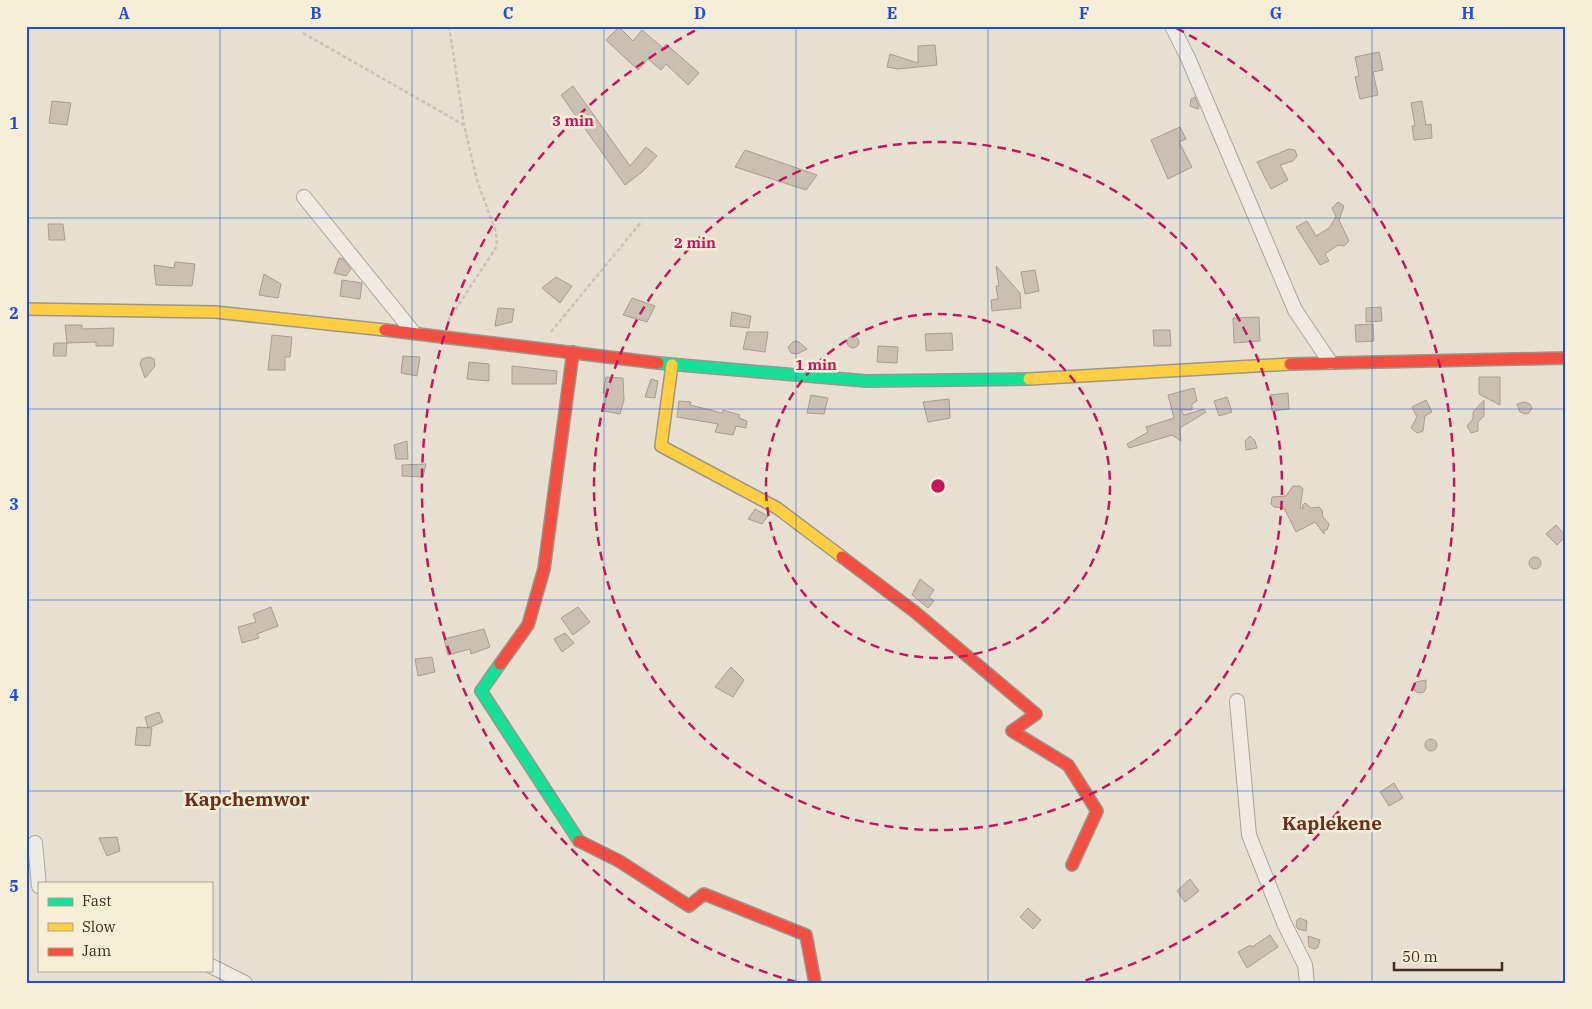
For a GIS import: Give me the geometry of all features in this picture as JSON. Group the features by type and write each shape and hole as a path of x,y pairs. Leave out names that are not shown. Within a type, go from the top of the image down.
{"street":[{"path":"1172,26 1188,58 1295,310 1330,362"},
{"path":"304,197 413,332"},
{"path":"26,309 215,312 439,335 672,366 866,381 929,381 1157,374 1330,362 1566,358"},
{"path":"573,352 544,569 528,625 481,691 577,840 619,861 689,906 704,894 806,935 815,983"},
{"path":"672,366 662,446 777,508 915,612 1036,714 1012,731 1068,765 1097,811 1072,865"},
{"path":"1236,701 1249,835 1284,923 1305,965 1307,983"},
{"path":"35,843 39,882"},
{"path":"212,966 245,983"}],"path":[{"path":"439,335 497,246 496,232 477,180 464,125 449,26"},
{"path":"302,33 464,125"},
{"path":"542,348 550,334 642,221"}],"building":[{"path":"619,27 633,41 642,30 663,48 666,44 699,73 688,85 666,64 661,70 648,59 638,70 606,40"},
{"path":"935,45 937,65 898,69 887,67 890,54 918,63 918,46"},
{"path":"1379,52 1383,70 1373,72 1378,95 1360,99 1355,77 1359,76 1355,57"},
{"path":"573,86 630,166 646,147 657,156 642,172 625,185 561,95"},
{"path":"1195,97 1198,109 1190,106 1191,99"},
{"path":"52,101 71,103 67,125 49,123"},
{"path":"1422,101 1426,125 1431,124 1432,138 1414,140 1412,126 1415,126 1411,103"},
{"path":"1180,127 1186,139 1179,142 1192,167 1168,179 1151,140"},
{"path":"1289,149 1295,150 1297,156 1293,161 1280,165 1288,180 1271,189 1257,162"},
{"path":"745,150 817,175 806,190 735,167"},
{"path":"1338,202 1344,206 1339,220 1349,241 1344,246 1338,245 1325,254 1329,261 1320,265 1296,227 1307,221 1316,236 1329,228 1336,217 1332,208"},
{"path":"48,224 63,224 65,240 49,240"},
{"path":"339,258 343,259 351,269 346,276 334,273"},
{"path":"175,262 195,264 192,286 156,285 154,265 174,268"},
{"path":"996,266 1020,293 1021,308 992,311 991,300 998,299 996,286 999,286"},
{"path":"1035,270 1039,291 1025,294 1021,272"},
{"path":"264,274 281,284 278,298 259,295"},
{"path":"556,277 572,286 560,303 542,288"},
{"path":"342,280 362,283 360,299 340,296"},
{"path":"632,298 655,306 647,322 623,315"},
{"path":"1381,307 1382,321 1366,322 1366,308"},
{"path":"498,308 514,309 512,322 495,326"},
{"path":"732,312 751,316 749,328 730,326"},
{"path":"1259,317 1260,341 1234,343 1233,318"},
{"path":"1373,324 1374,341 1356,342 1355,325"},
{"path":"65,325 82,325 82,329 114,328 113,346 96,346 96,342 67,343"},
{"path":"1153,330 1170,330 1171,346 1154,346"},
{"path":"747,332 768,332 765,352 743,349"},
{"path":"952,333 953,350 926,351 925,334"},
{"path":"272,335 292,337 290,357 285,357 285,370 268,370"},
{"path":"851,336 855,336 859,342 855,348 851,348 847,344 847,340"},
{"path":"794,341 799,342 807,349 797,354 791,353 788,347"},
{"path":"54,343 67,343 66,356 53,356"},
{"path":"878,346 898,347 897,363 877,362"},
{"path":"403,356 420,357 417,376 401,373"},
{"path":"149,357 154,359 155,366 145,378 140,364 142,359"},
{"path":"469,362 489,364 489,381 467,379"},
{"path":"512,366 557,371 556,384 512,384"},
{"path":"606,377 623,378 624,400 620,414 604,411 606,394 603,393"},
{"path":"1479,377 1500,377 1500,405 1479,394"},
{"path":"651,379 658,381 655,398 645,397"},
{"path":"1194,388 1197,401 1192,404 1192,410 1181,410 1184,415 1204,409 1206,412 1180,428 1181,441 1172,435 1129,448 1127,444 1148,432 1146,427 1174,418 1168,395"},
{"path":"1288,393 1289,409 1272,411 1270,395"},
{"path":"811,395 828,398 824,414 807,413"},
{"path":"1227,397 1232,412 1219,416 1214,401"},
{"path":"949,399 950,418 928,422 923,402"},
{"path":"1426,400 1432,412 1425,416 1423,431 1417,433 1411,428 1417,417 1412,407"},
{"path":"1484,400 1484,416 1478,422 1478,431 1471,433 1467,426 1473,419 1473,412"},
{"path":"679,401 691,402 690,405 722,413 723,410 740,415 739,418 747,421 746,428 736,426 733,435 715,432 718,424 677,417"},
{"path":"1524,402 1530,404 1532,408 1529,413 1520,412 1517,404"},
{"path":"1250,436 1255,441 1257,448 1246,450 1245,441"},
{"path":"407,441 408,459 396,459 394,445"},
{"path":"426,464 423,477 402,476 402,465"},
{"path":"1293,486 1300,486 1303,489 1300,508 1304,508 1302,506 1305,503 1311,508 1319,507 1322,510 1323,517 1329,524 1327,530 1324,530 1324,534 1315,522 1296,532 1284,508 1274,507 1271,504 1272,497 1286,496"},
{"path":"755,509 768,516 762,524 748,519"},
{"path":"1556,525 1566,536 1557,545 1546,534"},
{"path":"1533,557 1537,557 1541,563 1537,569 1533,569 1529,565 1529,561"},
{"path":"920,579 934,590 929,597 934,601 928,608 912,595"},
{"path":"271,607 278,626 257,634 259,638 242,643 238,627 256,622 253,614"},
{"path":"578,607 590,622 573,635 561,618"},
{"path":"484,629 490,647 471,654 470,649 448,655 444,639"},
{"path":"565,633 574,643 562,652 554,639"},
{"path":"432,657 435,672 418,676 415,659"},
{"path":"731,667 744,680 733,697 715,687"},
{"path":"1426,680 1424,692 1418,693 1415,691 1413,685 1416,682"},
{"path":"159,712 163,722 148,728 145,717"},
{"path":"137,727 152,728 150,746 135,745"},
{"path":"1429,739 1433,739 1437,745 1433,751 1429,751 1425,747 1425,743"},
{"path":"1394,783 1403,798 1389,806 1380,792"},
{"path":"117,837 120,851 107,856 99,838"},
{"path":"1190,879 1199,891 1185,902 1177,891"},
{"path":"1028,908 1041,920 1033,929 1020,917"},
{"path":"1300,918 1307,921 1306,931 1298,929 1296,926 1297,920"},
{"path":"1270,935 1278,947 1247,968 1238,952 1250,945 1252,947"},
{"path":"1308,936 1320,940 1318,947 1315,949 1309,947"}],"traffic: fast":[{"path":"658,363 866,381 1029,379"},
{"path":"500,664 481,691 579,841"}],"traffic: slow":[{"path":"26,309 215,312 385,330"},
{"path":"1029,379 1290,364"},
{"path":"672,365 661,446 777,508 842,557"}],"traffic: jam":[{"path":"385,330 658,363"},
{"path":"500,664 528,625 544,569 573,352"},
{"path":"1290,364 1566,358"},
{"path":"842,557 915,612 1036,714 1012,731 1068,765 1097,811 1072,865"},
{"path":"579,841 619,861 689,906 704,894 806,935 815,983"}],"district":[{"name":"Kapchemwor","path":"247,799"},
{"name":"Kaplekene","path":"1332,823"}]}
